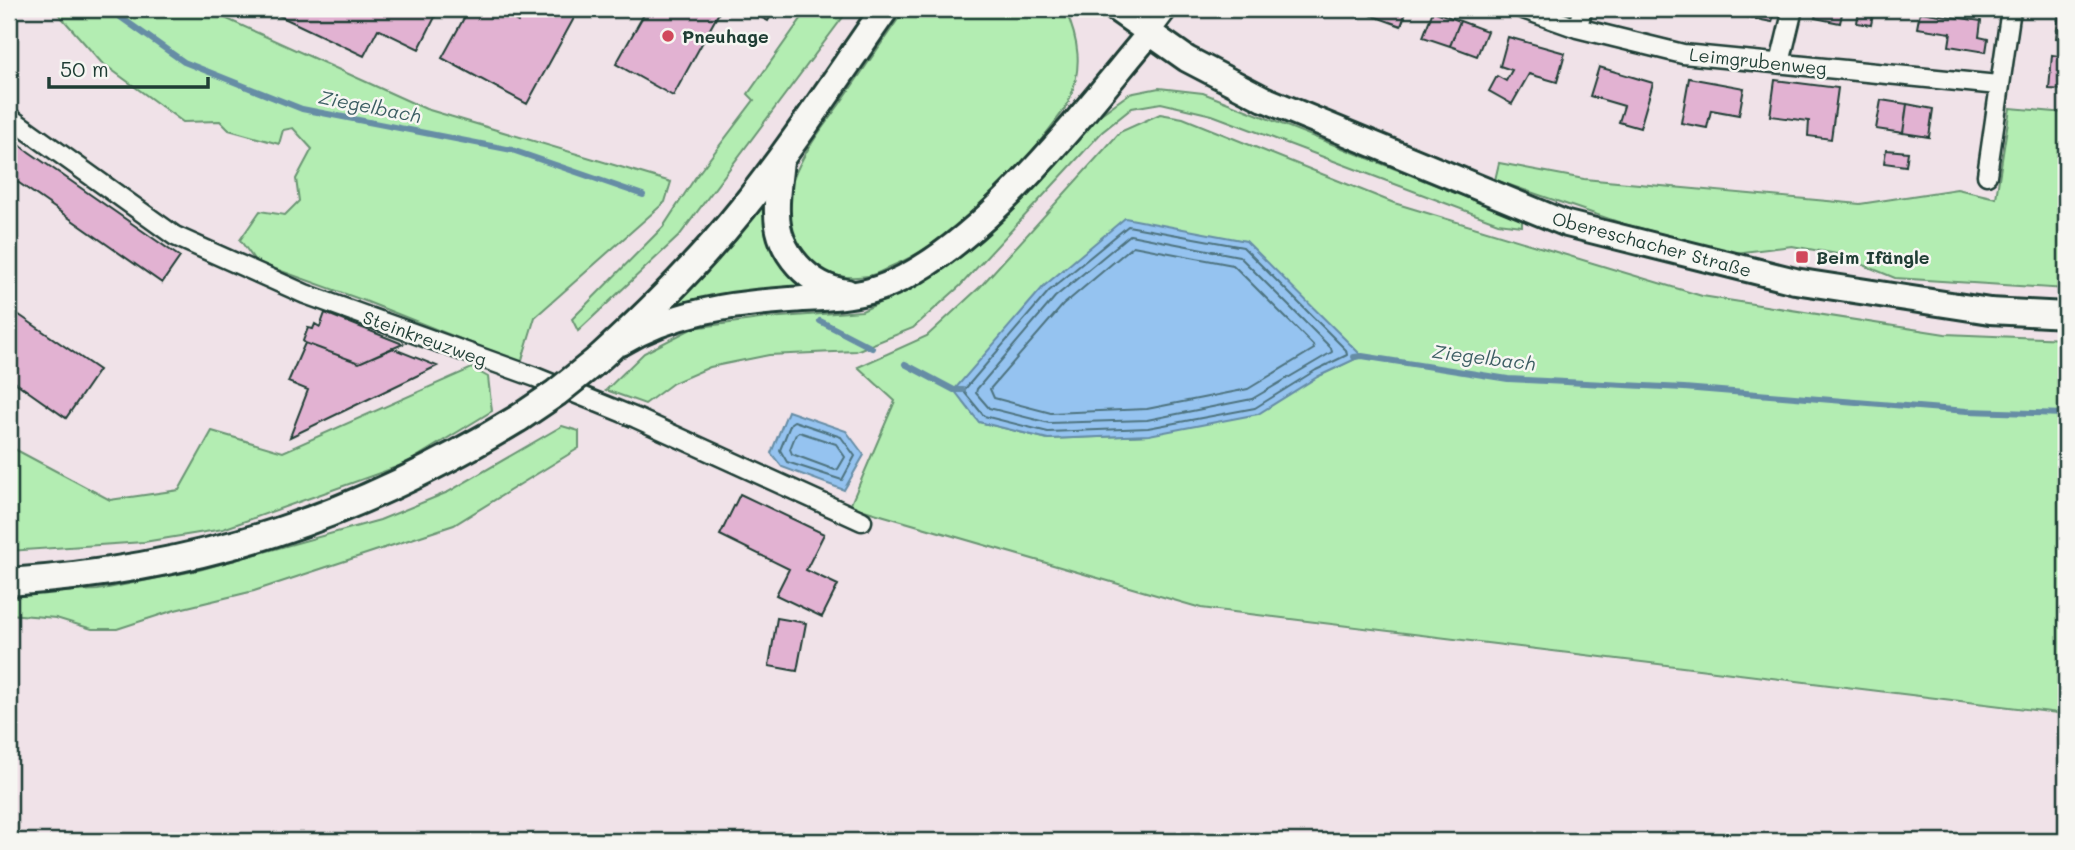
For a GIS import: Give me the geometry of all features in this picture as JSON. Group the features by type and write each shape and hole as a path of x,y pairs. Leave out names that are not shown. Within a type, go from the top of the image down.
{"main road":[{"path":"9,582 98,574 163,563 270,535 386,491 472,447 519,418 556,393 599,358 701,258 781,158 885,9"},
{"name":"Obereschacher Straße","path":"1116,9 1187,59 1264,99 1567,224 1794,281 1990,311 2066,315"},
{"path":"599,358 649,329 698,312 748,303 867,292 898,280 932,260 984,218 1020,183 1149,34"},
{"path":"781,158 777,213 782,240 788,252 816,281 828,288 855,293"}],"street":[{"path":"1149,34 1168,9"},
{"name":"Leimgrubenweg","path":"1524,9 1577,28 1683,54 1998,85"},
{"path":"1577,28 1583,9"},
{"path":"1780,63 1793,9"},
{"path":"1987,175 2011,9"},
{"name":"Steinkreuzweg","path":"9,117 176,236 304,294 535,377 636,418 862,522"}],"green space":[{"path":"54,9 205,9 426,109 671,182 665,202 535,317 521,363 365,301 256,262 240,240 260,211 285,215 299,201 296,179 312,149 293,128 283,130 279,144 229,130 220,121 183,122 101,62"},
{"path":"808,9 849,9 679,236 578,331 572,319 663,227 695,178 754,100 748,94"},
{"path":"905,9 1065,9 1074,32 1078,54 1076,77 1063,111 1018,168 980,207 916,254 871,275 845,277 826,272 810,262 799,249 791,232 788,213 790,193 796,172 810,146"},
{"path":"1159,88 1203,93 1522,219 1522,226 1498,223 1212,115 1161,103 1132,108 1102,132 960,286 913,328 856,351 769,355 710,367 673,383 645,404 606,390 644,353 693,328 767,318 862,311 933,276 993,227 1045,176 1094,119 1129,94"},
{"path":"2010,108 2066,113 2066,289 1895,278 1837,254 1792,246 1735,253 1624,224 1495,180 1499,163 1584,179 1860,204 1957,189 1996,198"},
{"path":"1160,114 1183,118 1394,203 1702,296 1945,334 2066,339 2066,714 1201,608 850,506 895,401 858,367 927,336 980,287 1120,132","holes":["1361,356 1319,376 1149,435 1048,439 979,422"]},
{"path":"767,195 823,292 671,312"},
{"path":"472,368 488,377 492,411 405,464 223,529 144,542 9,551 9,446 110,500 179,490 212,431 283,452"},
{"path":"562,426 579,431 579,448 454,525 254,591 175,610 117,629 92,629 56,618 9,614 9,594 98,590 199,570 380,520 448,492"}],"water":[{"path":"1125,218 1246,241 1362,356 1319,376 1258,414 1149,435 1048,439 979,422 954,390 1044,286"},
{"path":"788,411 846,431 864,455 844,490 782,467 771,453"}],"building":[{"path":"265,9 439,9 419,49 378,29 364,56"},
{"path":"469,9 493,9 518,22 525,9 579,9 527,104 442,58"},
{"name":"Pneuhage","path":"647,9 721,9 673,96 616,64"},
{"name":"Pneuhage","path":"745,9 775,9 768,21"},
{"path":"1354,9 1407,9 1401,26"},
{"path":"1743,9 1775,9 1772,22 1741,16"},
{"path":"1817,9 1843,9 1840,23 1815,18"},
{"path":"1859,9 1874,9 1871,25 1857,23"},
{"path":"2059,9 2066,9 2066,39 2056,38"},
{"path":"1433,11 1460,21 1450,46 1423,37"},
{"path":"1920,12 1981,21 1979,37 1988,39 1986,52 1949,46 1951,33 1917,28"},
{"path":"1460,21 1487,31 1477,56 1450,46"},
{"path":"1508,37 1565,53 1557,82 1529,74 1512,104 1489,91 1497,76 1506,81 1512,70 1500,66"},
{"path":"2052,55 2066,57 2066,90 2049,89"},
{"path":"1599,67 1653,83 1640,128 1619,122 1624,106 1590,96"},
{"path":"1689,78 1744,88 1739,115 1711,110 1707,128 1681,123"},
{"path":"1775,80 1838,88 1831,139 1808,136 1809,121 1770,116"},
{"path":"1881,100 1907,104 1903,133 1876,129"},
{"path":"1907,104 1933,109 1929,137 1903,133"},
{"path":"9,138 180,257 162,283 9,176"},
{"path":"1886,150 1908,152 1906,166 1884,163"},
{"path":"9,308 99,370 66,418 9,378"},
{"path":"325,313 403,344 359,363 305,343 303,341 308,328 313,329 315,324 320,327"},
{"path":"305,343 359,363 392,348 437,366 290,437 308,390 288,382"},
{"path":"740,494 824,534 806,570 838,585 822,617 776,595 789,569 720,535"},
{"path":"777,618 806,623 797,671 769,666"}],"waterway":[{"name":"Ziegelbach","path":"109,9 184,62 302,109 512,150 643,195"},
{"name":"Ziegelbach","path":"820,321 872,348"},
{"name":"Ziegelbach","path":"1354,357 1362,356 1508,379 1684,388 1967,411 2066,414"},
{"name":"Ziegelbach","path":"905,364 954,390 963,390"}],"place":[{"name":"Pneuhage","path":"668,36"},
{"name":"Beim Ifängle","path":"1802,257"}]}
